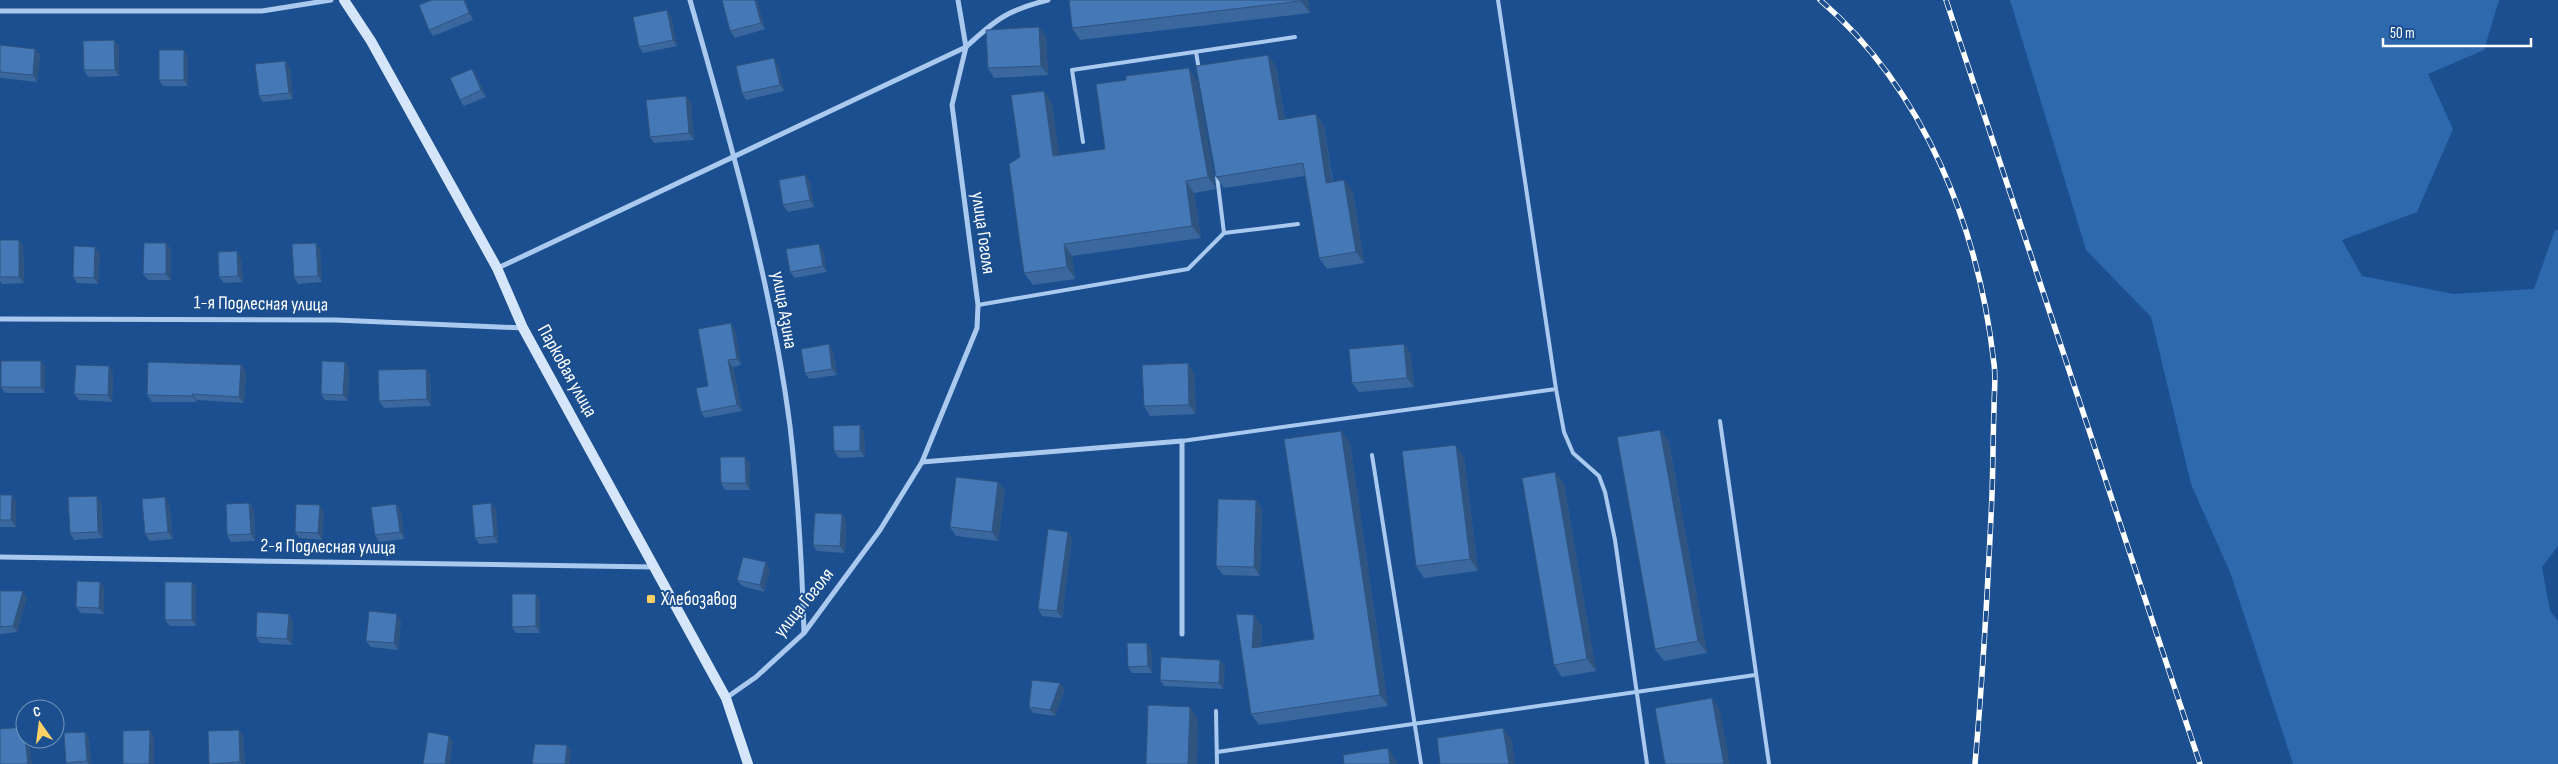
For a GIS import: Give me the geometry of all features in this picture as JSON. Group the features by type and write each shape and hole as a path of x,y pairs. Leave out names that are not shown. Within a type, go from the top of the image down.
{"main road":[{"name":"Парковая улица","path":"344,0 371,41 497,268 522,328 726,698 748,764"}],"street":[{"path":"0,11 262,10 330,0"},
{"name":"улица Азина","path":"690,0 735,157 763,273 789,424 801,536 804,633"},
{"name":"улица Гоголя","path":"726,698 756,677 804,633 880,530 922,462 977,328 978,305 952,105 966,47 958,0"},
{"path":"497,268 966,47 997,19 1020,7 1048,0"},
{"name":"1-я Подлесная улица","path":"0,319 336,320 522,328"},
{"path":"922,462 1182,441 1182,634"},
{"name":"2-я Подлесная улица","path":"0,557 655,567"}],"lane":[{"path":"1498,0 1564,432 1573,453 1599,476 1605,492 1615,540 1647,764"},
{"path":"1083,142 1072,70 1295,37"},
{"path":"1196,52 1200,71"},
{"path":"1216,169 1224,233"},
{"path":"978,305 1188,269 1224,233 1298,224"},
{"path":"1182,441 1556,389"},
{"path":"1720,421 1769,764"},
{"path":"1372,455 1421,764"},
{"path":"1216,752 1755,676"},
{"path":"1216,711 1217,764"}],"shaded area":[{"path":"2010,0 2499,0 2484,50 2428,74 2453,129 2417,212 2342,240 2362,276 2454,294 2534,289 2555,230 2558,230 2558,546 2542,567 2550,611 2558,621 2558,764 2293,764 2230,572 2191,484 2151,317 2086,250"}],"building":[{"path":"432,0 464,0 469,13 429,30 419,5"},
{"path":"722,0 755,0 761,23 730,31"},
{"path":"1069,0 1301,0 1301,1 1072,28"},
{"path":"667,10 673,40 639,47 633,17"},
{"path":"1039,27 1041,66 988,68 986,30"},
{"path":"114,40 115,70 84,70 83,41"},
{"path":"0,45 35,49 33,75 0,72"},
{"path":"159,50 184,50 184,80 159,80"},
{"path":"1268,55 1279,120 1316,114 1326,183 1344,180 1356,252 1319,258 1303,163 1216,177 1196,66"},
{"path":"774,58 780,85 742,93 736,66"},
{"path":"285,61 289,93 259,96 255,64"},
{"path":"1189,68 1208,177 1186,181 1192,226 1064,244 1067,267 1024,273 1009,164 1020,157 1011,95 1044,91 1053,156 1105,149 1096,84 1126,80 1126,76"},
{"path":"472,69 481,90 460,100 450,78"},
{"path":"686,96 689,133 650,137 646,100"},
{"path":"805,175 810,200 783,205 779,180"},
{"path":"0,240 19,240 19,277 0,277"},
{"path":"144,243 166,243 166,274 143,274"},
{"path":"316,243 318,276 294,277 292,244"},
{"path":"819,244 823,266 790,272 786,249"},
{"path":"74,246 95,247 94,278 73,277"},
{"path":"237,251 238,276 219,277 218,252"},
{"path":"731,323 737,359 728,360 737,405 701,412 696,388 708,386 698,329"},
{"path":"829,344 832,369 805,373 801,349"},
{"path":"1404,344 1407,378 1352,383 1349,349"},
{"path":"1,361 41,361 41,387 1,387"},
{"path":"322,361 345,362 343,395 321,394"},
{"path":"148,362 241,365 239,397 192,394 192,396 147,395"},
{"path":"1188,363 1189,405 1144,406 1142,365"},
{"path":"76,365 109,366 108,395 74,394"},
{"path":"426,369 427,399 379,401 378,370"},
{"path":"860,425 860,451 834,451 833,426"},
{"path":"1660,430 1698,641 1655,649 1617,437"},
{"path":"1341,431 1380,695 1251,714 1236,614 1254,615 1252,648 1314,639 1284,439"},
{"path":"1456,445 1470,559 1416,566 1402,451"},
{"path":"720,457 745,457 746,483 721,483"},
{"path":"1555,472 1587,659 1554,665 1522,478"},
{"path":"956,477 998,482 992,532 950,527"},
{"path":"0,495 12,495 11,520 0,520"},
{"path":"97,496 98,532 70,533 68,497"},
{"path":"165,497 168,532 145,534 142,499"},
{"path":"1218,499 1256,500 1254,567 1216,566"},
{"path":"249,503 251,534 227,535 226,504"},
{"path":"491,503 494,536 475,538 472,505"},
{"path":"296,504 320,505 318,533 295,532"},
{"path":"396,504 400,532 375,535 371,507"},
{"path":"815,513 842,514 840,546 813,545"},
{"path":"1048,529 1068,532 1057,611 1038,609"},
{"path":"743,557 766,562 760,585 737,580"},
{"path":"77,581 100,582 99,608 76,607"},
{"path":"165,582 192,582 192,620 165,620"},
{"path":"0,591 23,591 13,626 0,627"},
{"path":"512,594 536,594 536,626 512,627"},
{"path":"369,611 397,614 394,643 366,641"},
{"path":"257,612 289,614 287,639 256,637"},
{"path":"1127,643 1147,643 1148,666 1128,667"},
{"path":"1161,657 1220,660 1219,683 1160,680"},
{"path":"1032,680 1060,683 1050,710 1029,707"},
{"path":"1712,698 1724,764 1665,764 1655,708"},
{"path":"1148,705 1190,707 1188,764 1146,764"},
{"path":"15,728 15,749 26,749 28,764 0,764 0,729"},
{"path":"1503,728 1509,764 1440,764 1437,738"},
{"path":"150,730 149,764 123,764 123,731"},
{"path":"239,730 240,762 209,764 208,731"},
{"path":"85,732 87,761 66,763 65,733"},
{"path":"428,732 449,736 445,764 423,764"},
{"path":"535,744 567,745 565,764 532,764"},
{"path":"1388,748 1390,764 1344,764 1343,755"}],"railway":[{"path":"1820,0 1857,36 1889,76 1917,119 1941,165 1960,213 1987,313 1995,375 1989,562 1975,764"},
{"path":"1946,0 2200,764"}],"place":[{"name":"Хлебозавод","path":"651,599"}]}
